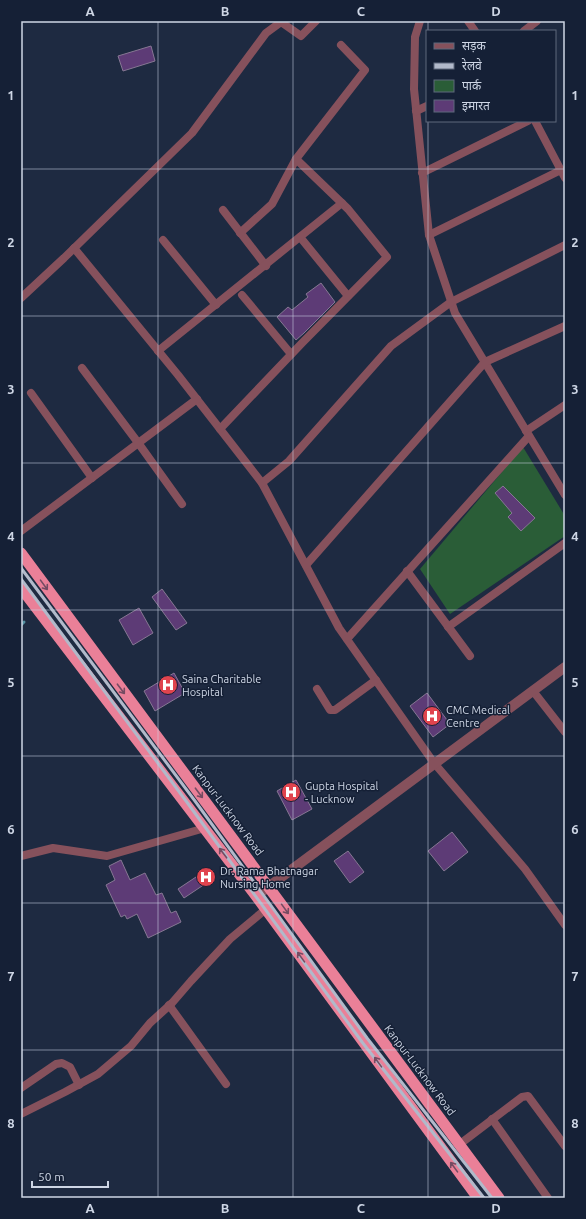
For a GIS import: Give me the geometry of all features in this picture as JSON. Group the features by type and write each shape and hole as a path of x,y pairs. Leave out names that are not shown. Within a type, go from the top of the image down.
{"highway":[{"name":"Kanpur-Lucknow Road","path":"21,553 499,1198"},
{"path":"21,588 266,909 478,1198"}],"street":[{"path":"21,298 192,133 266,33 281,22 301,36 316,21"},
{"path":"420,21 415,37 414,90 429,235 455,313 565,495"},
{"path":"468,21 474,30"},
{"path":"525,30 537,21"},
{"path":"240,233 272,204 296,158 365,70 341,45"},
{"path":"416,111 426,106"},
{"path":"422,173 526,122"},
{"path":"429,235 563,174 536,122"},
{"path":"220,429 291,354 387,257 348,209 296,158"},
{"path":"158,351 266,266 342,203"},
{"path":"223,210 266,266"},
{"path":"300,237 348,296"},
{"path":"163,240 216,305"},
{"path":"262,483 288,461 391,346 451,302 565,245"},
{"path":"74,248 158,351 262,483 339,628 434,763 526,869 565,925"},
{"path":"242,296 291,354"},
{"path":"306,565 485,362 565,326"},
{"path":"82,368 182,504"},
{"path":"31,393 92,478"},
{"path":"21,531 197,400"},
{"path":"347,639 528,433 565,405"},
{"path":"448,627 565,543"},
{"path":"407,571 470,656"},
{"path":"256,896 565,666"},
{"path":"317,689 330,710 335,710 376,680"},
{"path":"532,690 565,732"},
{"path":"21,856 54,848 107,856 205,828"},
{"path":"21,1114 104,1070 131,1046 150,1023 169,1006 230,940 266,909"},
{"path":"169,1006 226,1084"},
{"path":"21,1088 56,1064 62,1063 70,1067 78,1085"},
{"path":"460,1144 522,1097 528,1096 565,1146"},
{"path":"492,1119 548,1198"}],"green space":[{"path":"523,447 565,516 565,536 450,614 420,569"}],"building":[{"path":"151,46 155,61 123,71 118,56"},
{"path":"321,283 335,302 296,340 277,317 288,307 292,310 308,297 306,294"},
{"path":"503,486 535,518 521,531 508,517 512,513 495,493"},
{"path":"162,589 187,623 176,630 152,597"},
{"path":"139,608 153,633 133,645 119,620"},
{"path":"174,673 185,693 155,711 144,691"},
{"path":"427,693 450,724 433,737 410,706"},
{"path":"296,780 312,809 292,820 277,791"},
{"path":"452,832 468,852 444,871 428,851"},
{"path":"348,851 364,872 350,883 334,861"},
{"path":"121,860 130,880 145,873 156,895 162,893 171,913 176,911 181,922 148,938 137,914 127,919 125,915 121,917 106,885 115,880 109,866"},
{"path":"205,871 211,880 184,898 178,889"}],"waterway":[{"path":"21,625 24,622"}],"railway":[{"path":"21,568 195,801 367,1038 492,1198"},
{"path":"21,579 189,805 362,1042 484,1198"}],"place":[{"name":"Saina Charitable Hospital","path":"168,685"},
{"name":"CMC Medical Centre","path":"432,716"},
{"name":"Gupta Hospital - Lucknow","path":"291,792"},
{"name":"Dr. Rama Bhatnagar Nursing Home","path":"206,877"}]}
